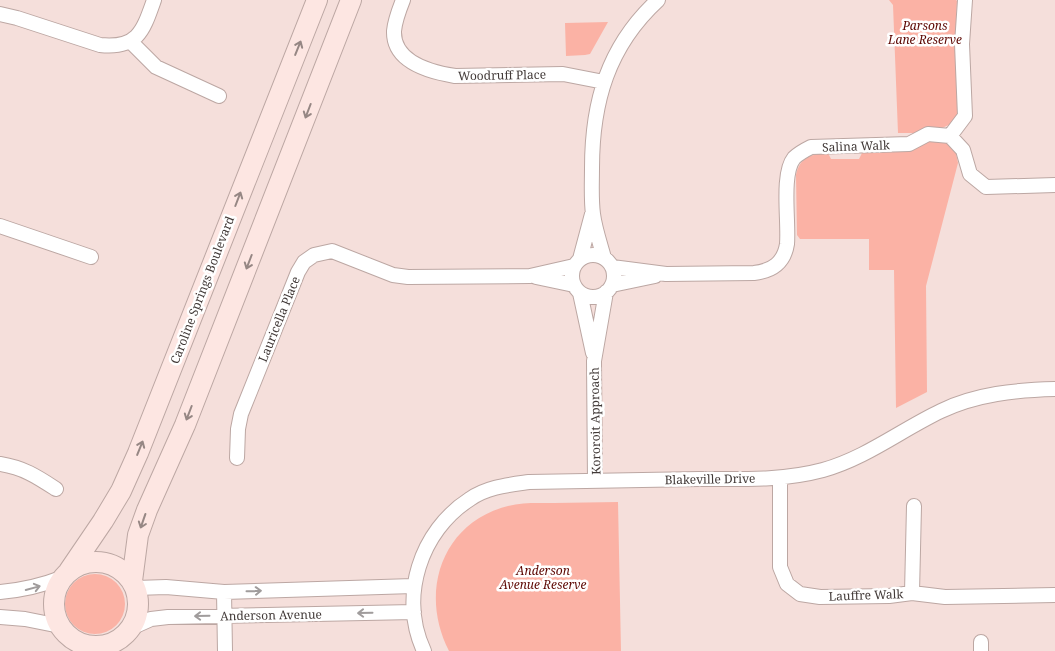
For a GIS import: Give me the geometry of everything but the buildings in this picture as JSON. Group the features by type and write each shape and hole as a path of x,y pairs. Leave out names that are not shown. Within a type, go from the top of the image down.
{"main road":[{"name":"Caroline Springs Boulevard","path":"67,574 120,492 138,453 317,0"},
{"path":"112,651 128,631 138,609 134,585 138,535 147,510 185,425 352,0"},
{"path":"128,631 114,642 101,646 87,645 74,640 62,629 55,614 54,601 57,588 67,574 82,564 103,562 110,564 122,570 134,585"},
{"path":"60,651 62,629"}],"street":[{"path":"0,14 100,45 112,46 131,42 138,36 146,24 154,0"},
{"name":"Woodruff Place","path":"403,0 396,20 395,41 399,50 406,58 418,66 440,74 455,76 563,74 604,82"},
{"path":"592,213 614,279 609,289 593,297 577,289 572,278 592,213 594,119 604,82 616,52 638,22 658,0"},
{"path":"965,0 962,44 965,116 950,136 963,150 970,174 986,187 1055,185"},
{"path":"131,42 156,68 220,96"},
{"name":"Salina Walk","path":"608,262 666,274 765,272 781,261 786,251 788,169 794,158 802,151 824,146 909,144 928,134 950,136"},
{"path":"0,226 91,257"},
{"name":"Lauricella Place","path":"237,458 238,429 241,414 298,272 304,262 314,255 332,251 393,275 408,277 530,276 577,289"},
{"path":"577,262 592,254 608,262"},
{"name":"Lauricella Place","path":"530,276 577,262"},
{"name":"Salina Walk","path":"609,289 666,274"},
{"name":"Kororoit Approach","path":"577,289 594,361"},
{"name":"Kororoit Approach","path":"595,481 594,361 609,289"},
{"name":"Blakeville Drive","path":"413,599 418,565 435,532 454,510 471,498 488,490 528,482 780,478 824,470 869,453 917,423 943,410 968,401 994,394 1024,390 1055,389"},
{"path":"0,464 33,473 56,489"},
{"name":"Lauffre Walk","path":"780,478 780,567 787,584 794,590 808,596 889,596 912,593 945,596 1055,595"},
{"path":"912,593 914,506"},
{"path":"0,592 38,587 67,574"},
{"name":"Anderson Avenue","path":"134,585 224,592 413,599"},
{"path":"224,592 225,651"},
{"path":"413,599 416,628 424,651"},
{"name":"Anderson Avenue","path":"128,631 151,619 168,617 224,616 413,599"},
{"path":"0,617 25,618 62,629"}],"green space":[{"name":"Parsons Lane Reserve","path":"889,0 957,1 955,45 958,113 951,124 942,128 926,127 914,133 898,133 893,5"},
{"path":"608,22 590,54 566,56 565,23"},
{"path":"927,140 945,141 956,153 958,163 926,286 927,392 896,408 894,270 869,270 869,239 800,239 797,235 796,175 803,160 816,154 828,153 831,159 859,159 862,153 897,152"},
{"name":"Anderson Avenue Reserve","path":"618,502 621,651 449,651 440,629 436,606 437,584 442,563 452,544 466,528 485,515 508,506 531,503"},
{"path":"95,574 111,579 116,583 120,588 125,604 120,620 116,625 111,629 95,634 79,629 74,625 70,620 65,604 70,588 74,583 79,579"}]}
